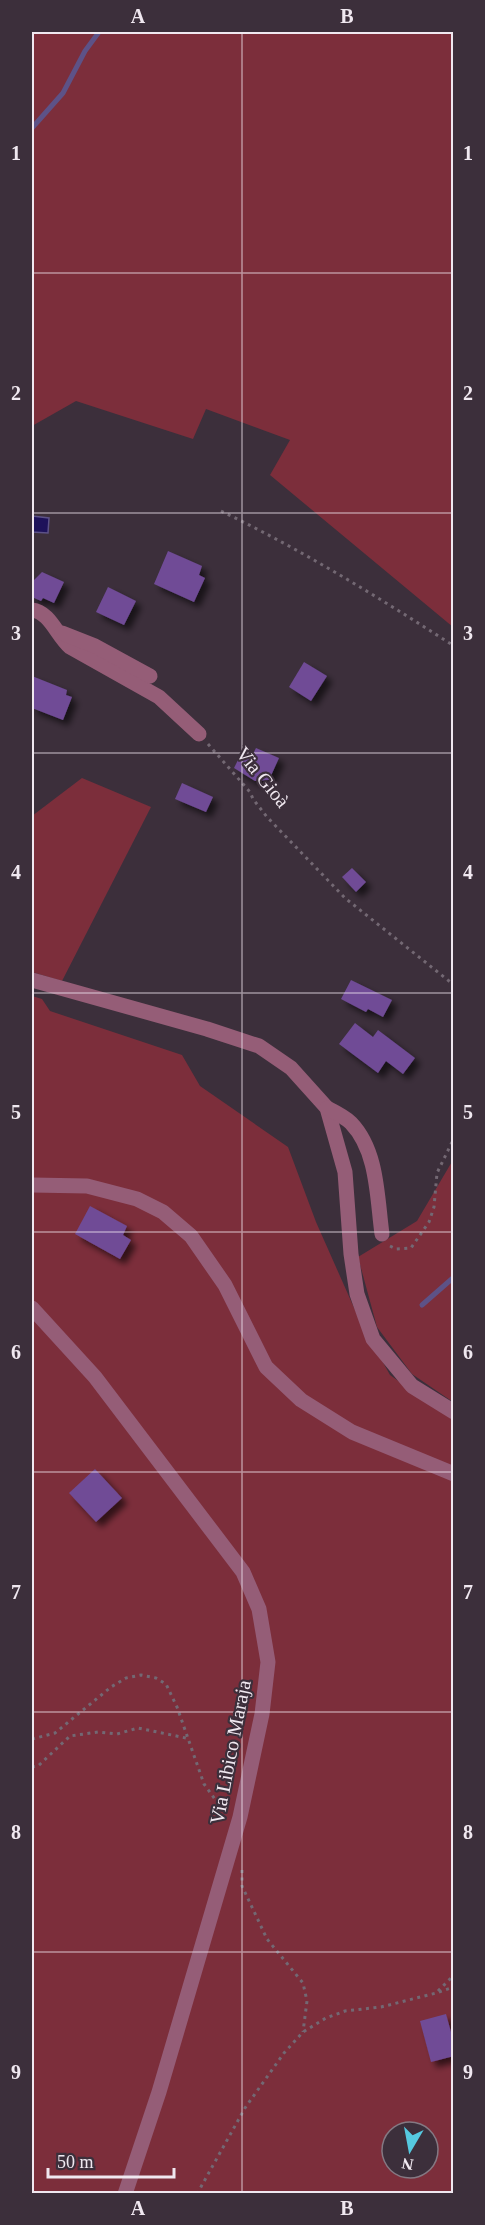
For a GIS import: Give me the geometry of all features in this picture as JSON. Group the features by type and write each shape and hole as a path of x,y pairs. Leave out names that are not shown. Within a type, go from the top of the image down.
{"street":[{"path":"32,610 39,611 45,616 70,647 159,697 199,734"},
{"path":"56,631 95,646 150,676"},
{"path":"32,980 207,1029 259,1046 291,1068 327,1108 351,1122 362,1139 372,1163 382,1234"},
{"path":"327,1108 345,1172 351,1254 357,1294 373,1339 412,1386 453,1412"},
{"path":"32,1185 87,1186 137,1199 163,1212 190,1236 225,1285 266,1367 294,1394 352,1432 453,1474"},
{"name":"Via Libico Maraja","path":"32,1308 95,1377 243,1572 259,1609 268,1662 262,1713 240,1818 159,2092 125,2193"}],"path":[{"path":"220,511 362,587 453,646"},
{"name":"Via Gioà","path":"199,734 250,792 253,800 267,817 345,898 453,985"},
{"path":"382,1234 390,1246 396,1249 411,1248 429,1222 434,1207 437,1173 453,1138"},
{"path":"32,1740 55,1733 126,1678 141,1675 156,1678 166,1684 177,1707 204,1784 222,1809 240,1818"},
{"path":"32,1767 38,1766 70,1736 98,1732 117,1734 138,1728 188,1738"},
{"path":"243,1867 242,1886 267,1939 303,1983 307,2001 303,2032"},
{"path":"436,1993 453,1975"},
{"path":"196,2193 245,2108 303,2032 326,2018 345,2011 381,2007 453,1987"}],"shaded area":[{"path":"32,32 453,32 453,627 270,475 290,440 206,409 193,439 76,401 32,426"},
{"path":"32,516 49,518 48,533 32,532"},
{"path":"82,778 151,807 62,981 32,972 32,816"},
{"path":"32,996 42,999 50,1011 182,1055 200,1086 288,1147 316,1222 359,1319 390,1375 453,1420 453,2193 32,2193"},
{"path":"453,1160 453,1402 412,1374 377,1327 358,1257 417,1221"}],"building":[{"path":"168,551 202,566 199,575 205,578 194,602 154,584"},
{"path":"42,572 64,582 54,603 43,598 41,601 32,597 32,582"},
{"path":"108,587 136,601 124,625 96,612"},
{"path":"304,662 327,676 311,701 289,687"},
{"path":"32,676 67,690 66,695 72,697 63,720 32,708"},
{"path":"256,748 279,758 269,780 255,781 234,768 242,752 252,756"},
{"path":"182,783 213,797 206,812 175,799"},
{"path":"352,868 366,882 356,892 342,877"},
{"path":"351,980 392,1000 383,1017 368,1009 366,1012 341,999"},
{"path":"355,1023 373,1037 378,1030 415,1058 403,1074 386,1061 378,1073 339,1044"},
{"path":"90,1206 127,1226 123,1235 131,1240 120,1259 75,1234"},
{"path":"95,1469 122,1498 96,1522 69,1493"},
{"path":"446,2014 454,2043 454,2056 431,2062 420,2021"}],"waterway":[{"path":"32,128 63,93 85,51 99,32"},
{"path":"422,1305 454,1277"}]}
